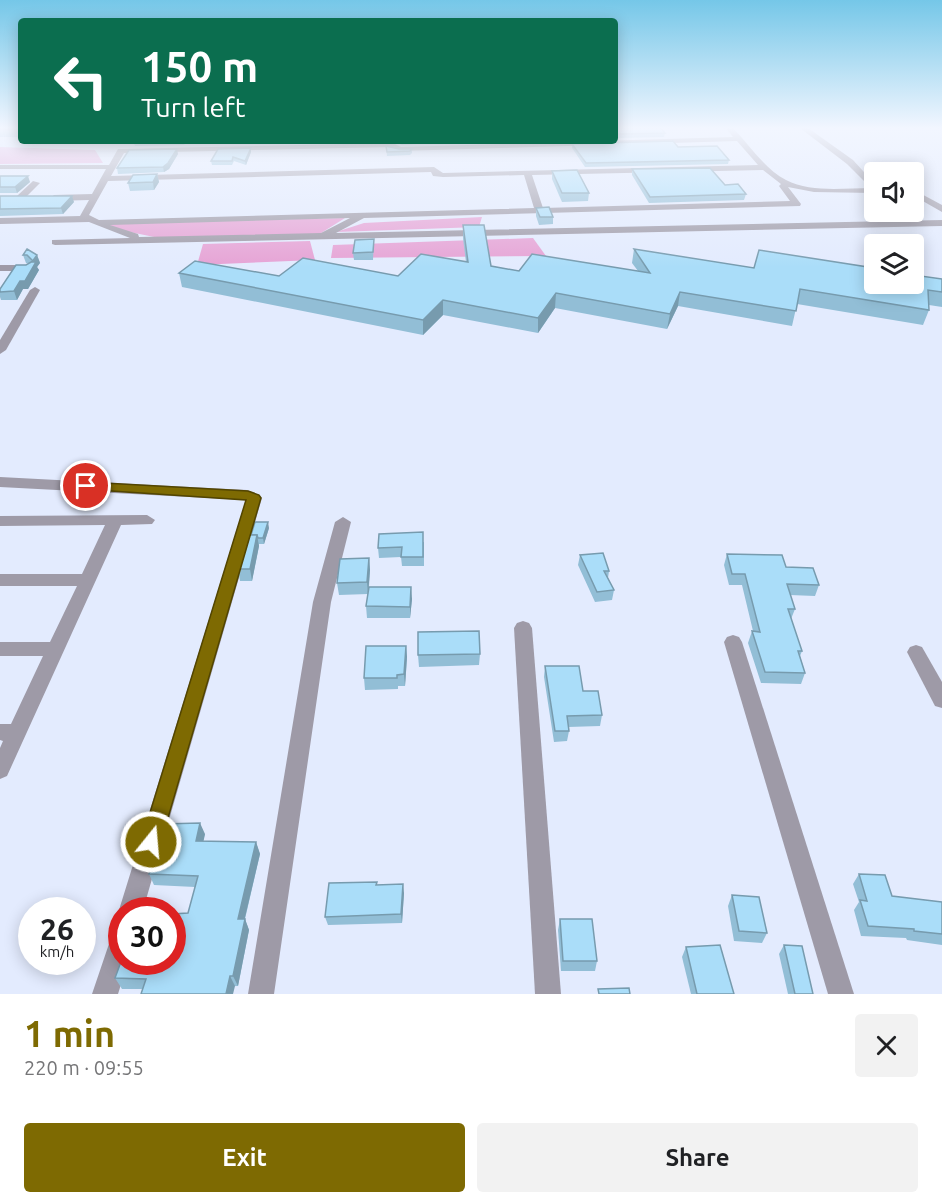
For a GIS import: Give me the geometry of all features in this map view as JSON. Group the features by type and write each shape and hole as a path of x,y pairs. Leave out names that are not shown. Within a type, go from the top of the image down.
{"street":[{"path":"109,174 84,216 117,231 165,240"},
{"path":"107,179 258,174"},
{"path":"438,174 459,174"},
{"path":"528,174 539,210"},
{"path":"776,174 786,183 813,188 864,189"},
{"path":"36,183 15,198 94,197"},
{"path":"0,221 93,221 797,204 783,186 786,183"},
{"path":"924,199 942,209"},
{"path":"322,237 362,215"},
{"path":"93,221 55,242 942,223"},
{"path":"0,268 29,268"},
{"path":"0,351 35,290"},
{"path":"0,319 17,319"},
{"path":"0,482 248,495 254,498 135,897"},
{"path":"0,520 147,520"},
{"path":"0,770 9,732 56,649 115,521"},
{"path":"261,994 322,602 343,522"},
{"path":"0,580 88,580"},
{"path":"523,628 548,994"},
{"path":"733,642 841,994"},
{"path":"0,649 56,649"},
{"path":"916,652 942,700"},
{"path":"105,994 111,975"}],"shaded area":[{"path":"482,217 479,227 336,232 364,223"},
{"path":"345,218 318,235 164,239 120,230 104,223"},
{"path":"533,238 546,256 331,258 333,245"},
{"path":"310,241 315,260 197,265 203,244"}],"building":[{"path":"157,174 153,182 128,183 133,175"},
{"path":"554,174 579,174 589,193 562,193"},
{"path":"635,174 716,174 725,185 738,184 746,194 650,197"},
{"path":"0,176 28,176 15,187 0,187"},
{"path":"0,196 72,196 61,208 0,209"},
{"path":"549,207 553,217 540,217 536,208"},
{"path":"463,225 484,225 491,266 519,271 532,254 650,273 634,249 754,268 759,250 864,266 864,294 924,294 924,276 942,279 942,292 928,290 929,310 800,289 796,311 680,292 670,314 556,293 538,318 443,300 423,320 179,273 195,261 279,276 303,258 398,276 421,254 468,262"},
{"path":"374,239 373,252 353,253 355,240"},
{"path":"27,249 37,255 33,261 27,255 23,255"},
{"path":"33,261 36,262 25,281 20,281 14,291 0,292 16,265 26,265"},
{"path":"255,522 268,522 263,538 251,535"},
{"path":"423,532 423,557 401,557 402,547 378,548 379,534"},
{"path":"248,535 257,535 250,569 238,569"},
{"path":"603,553 609,571 604,571 614,590 597,592 580,555"},
{"path":"727,554 782,555 786,567 813,568 819,585 787,584 795,609 788,609 802,651 798,651 805,673 765,672 752,631 760,632 745,574 732,574"},
{"path":"369,558 367,582 337,583 340,559"},
{"path":"369,587 411,587 410,607 366,606"},
{"path":"479,631 480,654 418,655 418,632"},
{"path":"366,646 406,646 404,674 397,675 397,678 364,678"},
{"path":"545,666 579,666 583,691 598,691 602,715 567,716 569,731 555,731"},
{"path":"200,823 196,841 256,842 238,919 245,919 233,976 230,976 226,994 141,994 146,979 115,978 116,975 186,975 186,913 188,913 198,876 149,874 162,824"},
{"path":"859,874 885,875 892,896 942,902 942,934 914,931 914,929 868,926 860,900 867,901"},
{"path":"377,882 376,885 403,884 401,914 325,917 329,883"},
{"path":"732,895 759,897 767,933 739,931"},
{"path":"560,919 592,919 597,961 563,961"},
{"path":"720,945 734,994 697,994 686,947"},
{"path":"784,945 802,946 813,994 795,994"},
{"path":"629,988 630,994 599,994 598,989"}],"route":[{"path":"86,486 248,495 254,498 151,842"}]}
